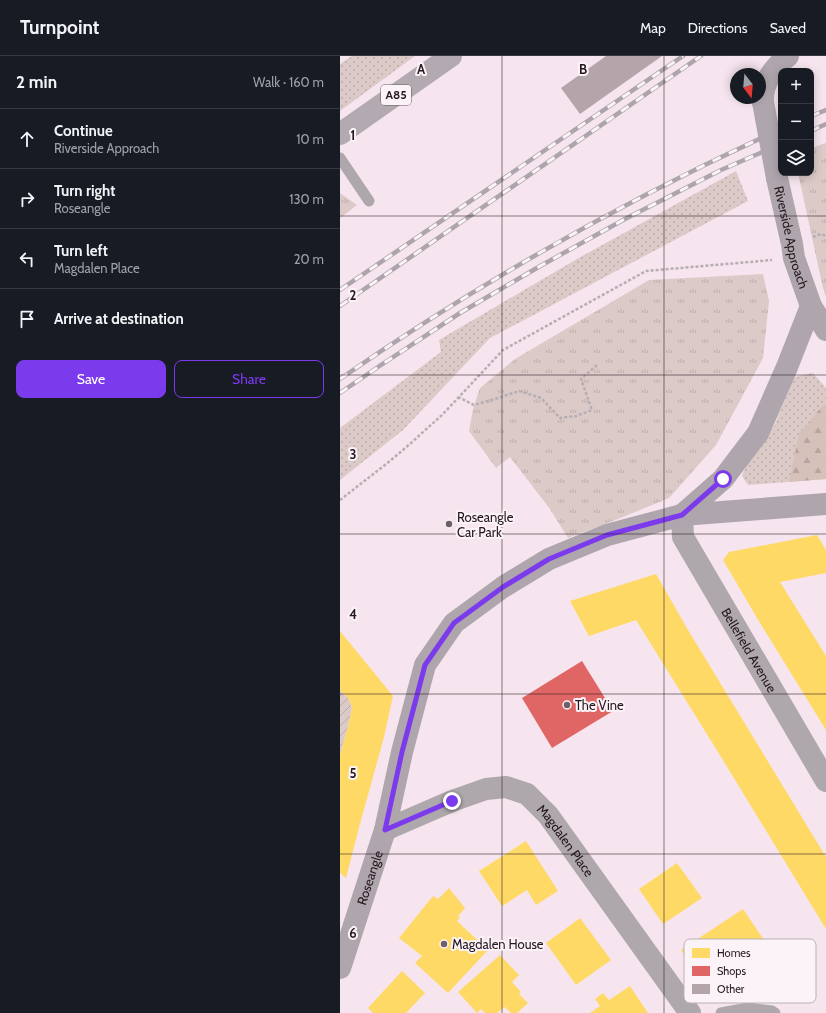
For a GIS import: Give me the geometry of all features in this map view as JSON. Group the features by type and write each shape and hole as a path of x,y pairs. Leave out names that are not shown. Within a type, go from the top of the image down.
{"main road":[{"name":"A85","path":"340,134 451,56"}],"street":[{"name":"Riverside Approach","path":"788,56 771,73 762,94 763,102 794,258 811,306 826,330"},
{"name":"Riverside Approach","path":"682,515 723,479 758,433 788,367 811,306"},
{"name":"Roseangle","path":"340,968 385,830 402,752 425,665 454,623 503,587 549,559 607,535 682,515 826,504"},
{"name":"Bellefield Avenue","path":"682,515 683,537 826,781"},
{"name":"Magdalen Place","path":"385,830 452,801 486,789 506,787 527,794 548,815 690,1013"}],"lane":[{"path":"340,158 368,201"},
{"path":"721,1013 748,1008 772,1011 775,1013"}],"path":[{"path":"340,500 390,461 442,414 503,350 646,271 794,258"},
{"path":"458,398 474,405 519,391 540,398 560,418 576,416 592,410 581,379 596,364"}],"green space":[{"path":"352,56 415,56 340,111 340,64"},
{"path":"826,143 826,297 799,176 814,176 814,147"},
{"path":"736,171 748,201 490,338 403,430 340,480 340,428 441,352 439,340 577,259"},
{"path":"340,193 357,205 340,218"},
{"path":"763,274 769,301 763,358 716,445 669,498 568,538 550,509 510,457 496,468 469,431 473,409 480,388 515,359 649,280"},
{"path":"813,373 826,388 826,479 748,485 742,476 748,460 774,426 794,377"},
{"path":"823,405 826,407 826,479 789,482 799,434"},
{"path":"340,690 349,699 352,708 340,755"}],"building: Homes":[{"path":"817,535 826,550 826,573 780,582 826,656 826,730 723,560 729,552"},
{"path":"656,574 688,630 826,857 826,929 636,620 589,636 570,601"},
{"path":"340,631 393,696 384,737 346,878 340,873 340,755 352,708 349,699 340,690"},
{"path":"526,841 558,891 536,905 527,890 502,906 479,871"},
{"path":"677,863 702,898 663,924 639,889"},
{"name":"Magdalen House","path":"449,888 465,908 458,916 460,917 457,921 488,950 448,993 415,963 422,956 399,938 433,896 438,899"},
{"path":"743,909 763,939 698,939"},
{"path":"580,918 611,960 576,985 546,943"},
{"path":"500,955 519,975 512,982 521,992 519,994 528,1003 517,1013 511,1013 505,1007 497,1013 485,1013 481,1009 477,1013 458,992"},
{"path":"402,971 425,993 406,1013 373,1013 368,1008"},
{"path":"630,986 648,1013 590,1013 600,1006 595,999 603,993 609,1000"}],"building: Shops":[{"name":"The Vine","path":"582,661 613,711 552,748 522,698"}],"building: Other":[{"path":"606,56 662,56 580,114 561,88"}],"railway":[{"path":"340,290 683,56"},
{"path":"340,306 701,56"},
{"path":"814,115 826,110"},
{"path":"814,130 826,124"},
{"path":"340,379 446,309 555,244 667,184 778,130"},
{"path":"340,393 460,313 542,265 625,219 721,170 778,145"}],"place":[{"name":"Roseangle Car Park","path":"449,524"},
{"name":"The Vine","path":"567,705"},
{"name":"Magdalen House","path":"444,944"}],"route":[{"path":"452,801 385,830 402,752 425,665 454,623 503,587 549,559 607,535 682,515 723,479"}]}
